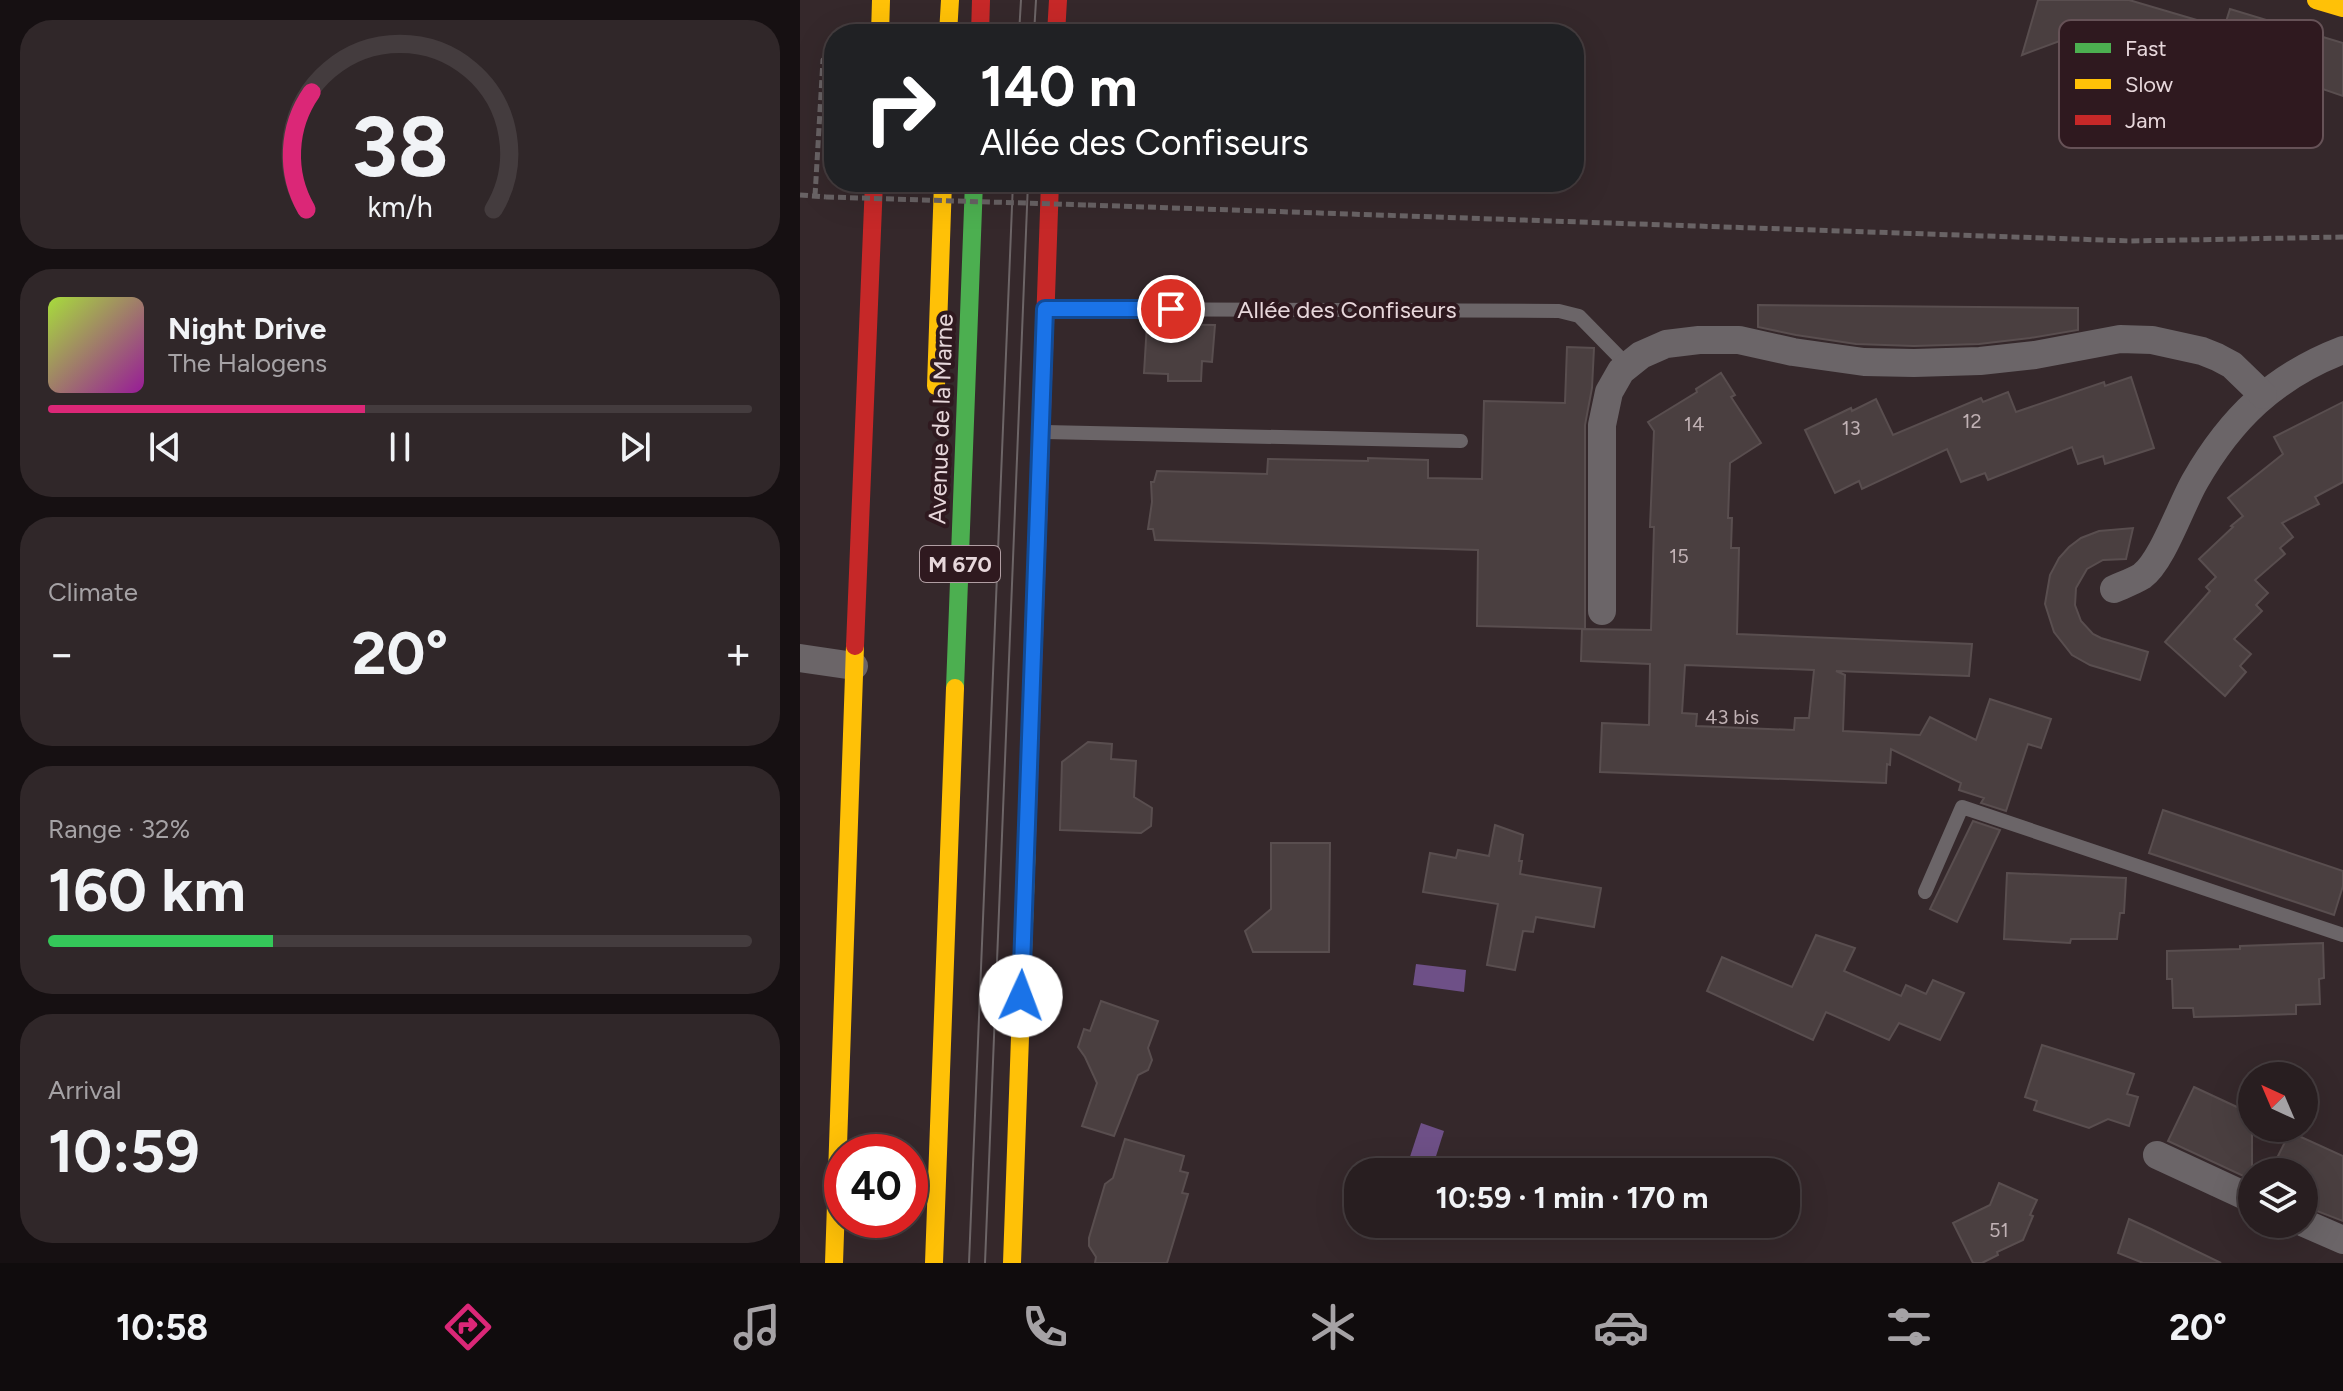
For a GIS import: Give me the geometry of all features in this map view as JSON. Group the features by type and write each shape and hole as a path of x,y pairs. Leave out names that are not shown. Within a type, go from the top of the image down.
{"street":[{"path":"880,24 881,0"},
{"path":"949,24 950,0"},
{"path":"980,24 981,0"},
{"path":"1057,24 1058,0"},
{"path":"2316,0 2343,8"},
{"path":"834,1263 874,192"},
{"name":"Avenue de la Marne","path":"935,403 943,192"},
{"name":"Avenue de la Marne","path":"934,1263 974,192"},
{"path":"1012,1263 1050,192"},
{"path":"1602,611 1602,425 1609,392 1621,371 1641,355 1666,344 1739,340 1793,352 1864,362 1914,363 1980,361 2035,355 2120,339 2152,340 2217,357 2232,365 2263,395"},
{"path":"2114,589 2143,575 2162,550 2178,512 2225,434 2263,395 2299,370 2343,350"},
{"path":"800,658 854,666"},
{"path":"2157,1155 2238,1193"},
{"path":"2318,1229 2343,1240"}],"lane":[{"name":"Allée des Confiseurs","path":"1045,309 1559,311 1579,316 1628,366"},
{"path":"1041,432 1461,441"},
{"path":"1925,892 1962,807 2343,935"}],"path":[{"path":"815,196 824,60"},
{"path":"800,195 2131,241 2343,237"}],"shaded area":[{"path":"1416,964 1466,970 1464,992 1413,985"},
{"path":"1421,1123 1444,1131 1435,1158 1410,1158"}],"building":[{"path":"2038,0 2129,0 2197,20 2059,20 2059,41 2022,55"},
{"path":"2230,9 2267,20 2227,20"},
{"path":"2323,37 2343,43 2343,96 2323,89"},
{"path":"1758,305 2078,308 2078,330 1979,344 1856,344 1758,327"},
{"path":"1147,324 1215,325 1212,362 1202,361 1201,381 1168,381 1168,374 1144,373"},
{"path":"1567,347 1594,348 1592,388 1585,425 1585,629 1477,626 1478,550 1155,540 1153,529 1148,529 1151,482 1154,482 1157,471 1267,474 1268,459 1368,461 1368,458 1428,460 1428,478 1482,479 1484,401 1565,403"},
{"path":"1721,373 1735,395 1731,397 1761,443 1730,463 1728,518 1732,518 1731,548 1739,548 1737,634 1972,644 1969,676 1836,671 1845,675 1843,731 1920,735 1930,717 1976,740 1990,699 2051,719 2041,748 2028,744 2006,811 1981,803 1984,798 1959,790 1961,783 1891,749 1886,783 1600,772 1602,723 1649,725 1650,664 1581,661 1582,629 1651,630 1654,527 1650,527 1654,431 1648,422 1697,392 1696,389","holes":["1685,665 1814,670 1809,718 1795,718 1794,730 1696,726 1697,714 1682,713"]},
{"path":"2131,377 2154,448 2105,464 2103,456 2078,464 2072,447 1988,480 1985,473 1961,482 1947,449 1862,489 1859,481 1835,493 1805,430 1876,399 1893,435 1981,398 1983,402 2008,392 2016,412 2104,382 2105,386"},
{"path":"2343,402 2343,482 2315,497 2319,504 2282,523 2293,537 2280,548 2285,554 2255,580 2268,593 2256,605 2262,611 2234,639 2251,654 2240,666 2246,672 2225,696 2165,642 2210,591 2206,587 2216,577 2199,559 2243,516 2228,498 2283,454 2274,437"},
{"path":"2133,528 2126,559 2103,560 2087,569 2076,588 2075,605 2081,621 2093,634 2148,652 2140,680 2090,665 2072,655 2054,632 2045,604 2050,575 2069,547 2099,531"},
{"path":"1088,742 1112,744 1111,759 1136,761 1134,797 1152,808 1151,826 1141,833 1060,830 1062,762"},
{"path":"2163,810 2343,871 2343,886 2334,915 2149,853"},
{"path":"1973,821 2000,830 1957,922 1930,909"},
{"path":"1495,825 1523,835 1520,874 1601,888 1594,927 1536,917 1533,932 1523,931 1515,970 1487,965 1498,904 1423,892 1430,853 1456,858 1458,850 1489,856"},
{"path":"1271,843 1330,843 1329,952 1253,952 1245,931 1271,909"},
{"path":"2007,873 2126,878 2124,913 2120,913 2117,939 2071,939 2070,943 2004,939"},
{"path":"1816,935 1855,948 1844,971 1901,996 1906,985 1926,994 1933,980 1964,993 1940,1040 1899,1023 1889,1040 1826,1012 1813,1040 1707,991 1722,957 1792,987"},
{"path":"2323,943 2324,978 2319,979 2320,1004 2296,1005 2296,1014 2236,1016 2194,1017 2193,1008 2173,1008 2172,979 2167,979 2167,951"},
{"path":"1101,1001 1158,1021 1148,1048 1152,1060 1148,1070 1138,1075 1114,1136 1082,1126 1097,1083 1078,1047 1084,1029 1090,1031"},
{"path":"2042,1045 2134,1074 2127,1094 2138,1097 2129,1126 2108,1119 2089,1128 2034,1110 2037,1101 2025,1097"},
{"path":"2194,1087 2238,1107 2238,1142 2252,1142 2252,1158 2238,1158 2238,1174 2168,1141"},
{"path":"1125,1139 1184,1156 1180,1171 1188,1173 1182,1193 1188,1194 1167,1263 1095,1263 1096,1257 1089,1246 1105,1184 1113,1178"},
{"path":"2285,1142 2312,1142 2343,1156 2343,1221 2318,1211 2318,1158 2277,1158"},
{"path":"1999,1183 2037,1200 2030,1215 2033,1216 2023,1240 1982,1263 1973,1263 1953,1223 1990,1205"},
{"path":"2129,1219 2221,1263 2143,1263 2118,1253"}],"tram line":[{"path":"1020,24 1021,0"},
{"path":"1035,24 1036,0"},
{"path":"969,1263 1013,192"},
{"path":"985,1263 1028,192"}],"traffic: fast":[{"path":"955,688 974,192"}],"traffic: slow":[{"path":"880,24 881,0"},
{"path":"949,24 950,0"},
{"path":"2316,0 2343,8"},
{"path":"936,386 943,192"},
{"path":"834,1263 855,646"},
{"path":"934,1263 955,688"},
{"path":"1012,1263 1027,839"}],"traffic: jam":[{"path":"980,24 981,0"},
{"path":"1057,24 1058,0"},
{"path":"855,646 874,192"},
{"path":"1027,839 1050,192"}],"route":[{"path":"1021,996 1045,309 1171,309"}]}
